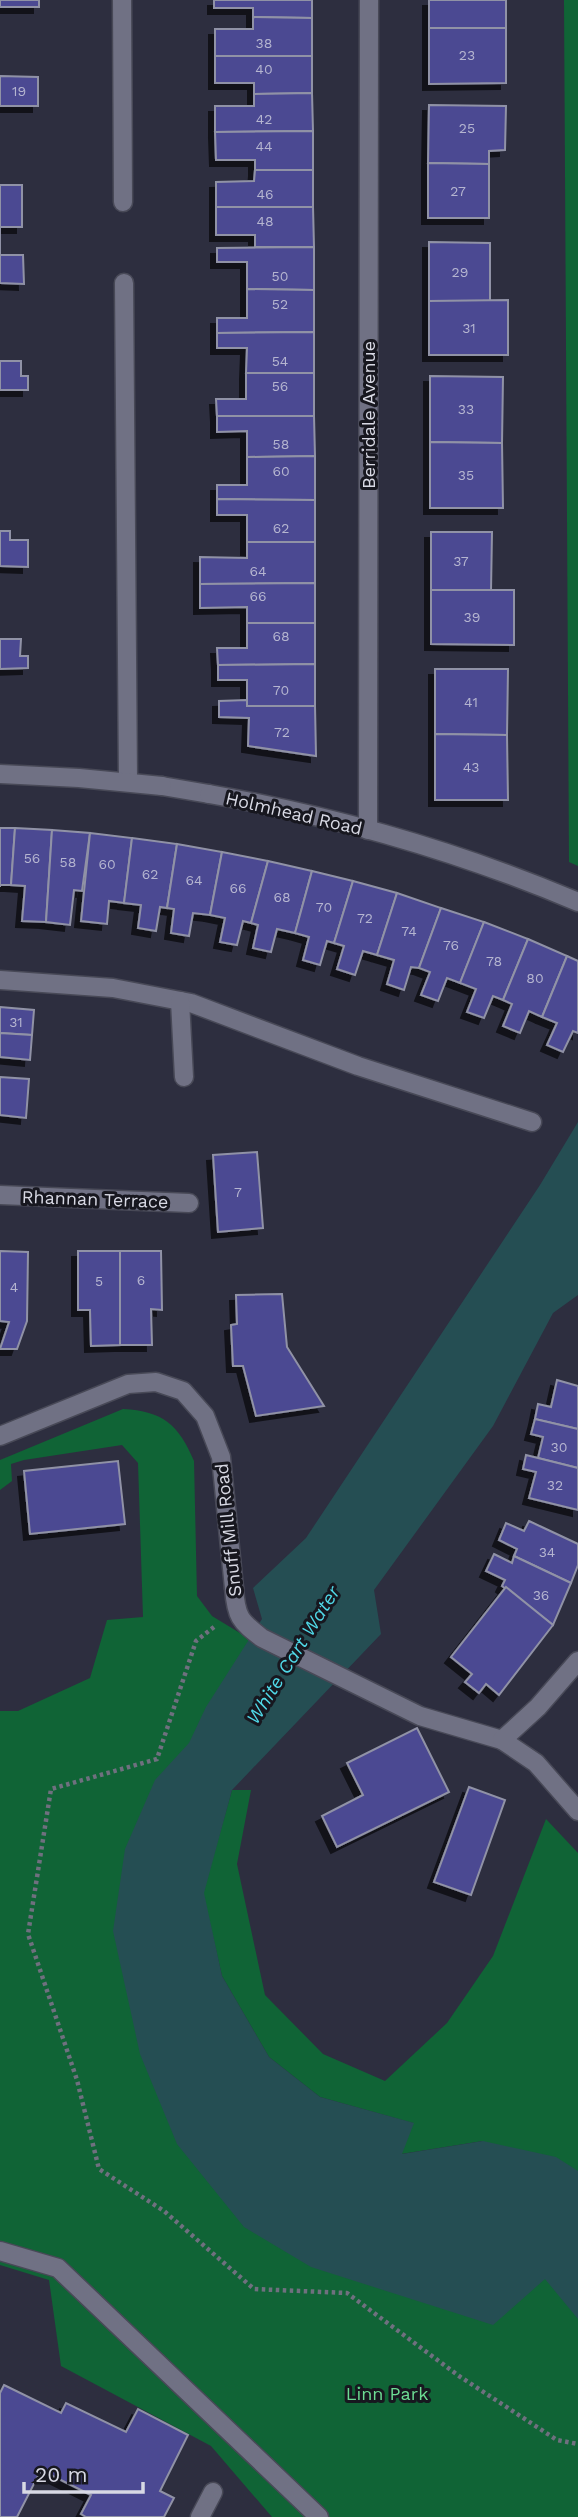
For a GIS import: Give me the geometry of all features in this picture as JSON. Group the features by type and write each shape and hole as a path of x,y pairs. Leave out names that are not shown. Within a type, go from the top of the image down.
{"street":[{"path":"122,0 123,202"},
{"name":"Berridale Avenue","path":"368,830 369,0"},
{"path":"124,283 128,782"},
{"name":"Holmhead Road","path":"0,774 162,786 277,807 368,830 502,871 578,902"},
{"path":"0,980 113,988 180,1001 358,1066 533,1122"},
{"path":"180,1001 184,1077"},
{"name":"Rhannan Terrace","path":"0,1195 189,1203"},
{"name":"Snuff Mill Road","path":"0,1436 128,1384 156,1382 183,1391 205,1416 221,1457 235,1611 241,1622 262,1639 420,1716 502,1740"},
{"path":"578,1661 538,1707 502,1740 536,1763 578,1811"},
{"path":"0,2251 58,2268 318,2517"},
{"path":"200,2517 214,2492"}],"path":[{"path":"196,1642 158,1759 51,1789 28,1934 77,2080 99,2169 164,2211 254,2289 347,2293 459,2376 556,2440 578,2444"}],"green space":[{"path":"564,0 578,0 578,866 569,862"},
{"name":"Linn Park","path":"123,1409 149,1413 168,1422 182,1438 194,1461 197,1596 212,1616 288,1662 173,1801 288,2221 483,2141 401,2154 413,2123 320,2097 269,2057 222,1976 203,1893 232,1790 251,1790 237,1864 265,1995 323,2054 385,2081 447,2023 493,1956 546,1819 578,1853 578,2517 272,2517 211,2446 61,2366 49,2280 0,2265 0,1711 18,1711 90,1678 107,1620 143,1617 138,1463 122,1445 11,1464 12,1481 0,1490 0,1460"}],"water":[{"name":"White Cart Water","path":"578,1122 578,1295 553,1313 493,1426 374,1590 381,1634 232,1790 204,1893 222,1976 269,2057 320,2097 414,2123 402,2154 483,2141 556,2157 578,2171 578,2319 545,2279 493,2325 311,2267 244,2227 177,2144 140,2054 113,1931 125,1849 155,1780 189,1743 206,1707 262,1619 253,1588 306,1538 540,1185"}],"building":[{"path":"0,0 39,0 39,7 0,7"},
{"path":"214,0 312,0 312,18 253,17 253,8 214,8"},
{"path":"429,0 506,0 506,28 429,28"},
{"path":"253,17 312,18 312,56 215,56 215,29 253,29"},
{"path":"429,28 506,28 506,83 429,84"},
{"path":"215,56 312,56 312,93 254,94 254,83 215,83"},
{"path":"0,76 38,77 38,106 0,106"},
{"path":"312,93 313,131 215,132 215,106 254,106 254,94"},
{"path":"429,105 506,106 505,150 489,151 489,164 428,163"},
{"path":"313,131 313,170 255,170 255,160 216,160 215,132"},
{"path":"428,163 489,164 489,218 428,218"},
{"path":"255,170 313,170 313,207 216,207 216,182 254,181"},
{"path":"0,185 22,185 22,227 0,227"},
{"path":"216,207 313,207 314,247 255,247 255,235 216,235"},
{"path":"429,242 490,243 490,301 429,301"},
{"path":"314,247 314,290 247,289 247,262 217,262 217,248"},
{"path":"0,255 23,255 24,284 0,283"},
{"path":"247,289 314,290 314,332 217,333 217,318 247,318"},
{"path":"508,300 508,355 429,355 429,301"},
{"path":"314,332 314,373 246,373 247,348 217,348 217,333"},
{"path":"0,361 21,361 21,376 28,376 28,390 0,390"},
{"path":"246,373 314,373 314,416 217,416 216,399 246,399"},
{"path":"430,376 503,377 502,443 430,442"},
{"path":"217,416 314,416 315,456 247,457 247,431 217,432"},
{"path":"430,442 502,443 503,508 430,508"},
{"path":"315,456 315,500 217,499 217,485 247,485 247,457"},
{"path":"217,499 315,500 315,542 247,542 247,515 217,515"},
{"path":"0,531 10,531 10,540 28,540 28,567 0,566"},
{"path":"431,532 492,532 491,591 431,590"},
{"path":"247,542 315,542 315,583 200,584 200,557 247,558"},
{"path":"315,583 315,623 247,623 247,607 200,608 200,584"},
{"path":"431,590 514,590 514,645 431,644"},
{"path":"247,623 315,623 315,664 218,665 217,648 247,648"},
{"path":"0,639 21,639 20,656 28,656 28,668 0,669"},
{"path":"315,664 315,706 247,706 247,680 218,680 218,665"},
{"path":"435,669 508,669 507,735 435,734"},
{"path":"247,700 247,706 315,706 316,756 248,746 249,718 219,717 219,701"},
{"path":"435,734 507,735 508,800 435,800"},
{"path":"0,828 15,828 11,885 0,885"},
{"path":"15,828 52,830 46,922 22,921 25,886 11,885"},
{"path":"52,830 90,833 82,891 74,890 70,925 46,922"},
{"path":"90,833 132,838 124,903 109,901 107,924 81,921"},
{"path":"132,838 177,844 167,908 160,907 156,931 138,928 141,905 124,903"},
{"path":"177,844 222,852 210,915 193,913 189,936 171,933 174,909 167,908"},
{"path":"222,852 268,861 251,923 243,921 237,945 220,942 225,918 210,915"},
{"path":"268,861 312,871 295,933 277,929 271,952 253,948 258,925 251,923"},
{"path":"312,871 353,881 334,943 327,941 320,965 303,960 309,937 295,933"},
{"path":"353,881 397,893 377,955 363,951 355,975 337,969 344,946 334,943"},
{"path":"397,893 441,908 419,968 411,967 404,990 387,984 394,960 377,955"},
{"path":"441,908 484,922 460,983 447,978 438,1001 421,995 430,972 419,968"},
{"path":"484,922 528,939 503,1000 493,996 484,1018 467,1012 476,989 460,983"},
{"path":"528,939 567,956 542,1017 529,1011 520,1033 503,1026 512,1004 503,1000"},
{"path":"567,956 578,961 578,1033 573,1031 563,1052 547,1045 557,1023 542,1017"},
{"path":"0,1007 34,1010 32,1035 0,1033"},
{"path":"0,1033 32,1035 30,1060 0,1057"},
{"path":"0,1077 29,1079 26,1118 0,1115"},
{"path":"257,1152 263,1228 218,1232 213,1155"},
{"path":"0,1251 28,1252 27,1321 17,1349 0,1349 9,1322 0,1321"},
{"path":"78,1251 120,1251 120,1345 91,1346 90,1310 78,1310"},
{"path":"120,1251 161,1251 162,1310 151,1309 152,1345 120,1345"},
{"path":"282,1294 287,1347 324,1406 256,1416 243,1366 233,1366 231,1325 237,1324 236,1295"},
{"path":"557,1380 578,1386 578,1429 535,1419 538,1404 551,1407"},
{"path":"535,1419 578,1429 578,1468 538,1458 543,1437 531,1434"},
{"path":"526,1455 578,1468 578,1510 529,1498 536,1472 523,1469"},
{"path":"118,1461 125,1524 30,1534 24,1471"},
{"path":"529,1521 578,1544 578,1565 571,1583 514,1556 517,1549 499,1540 506,1523 524,1531"},
{"path":"494,1554 512,1563 514,1556 571,1583 553,1625 502,1586 505,1580 486,1571"},
{"path":"506,1587 553,1625 499,1695 486,1684 479,1693 465,1682 472,1674 451,1657"},
{"path":"417,1728 449,1792 337,1847 322,1816 363,1795 347,1763"},
{"path":"469,1787 505,1800 471,1895 434,1882"},
{"path":"4,2385 61,2413 66,2403 126,2432 138,2409 188,2435 160,2491 174,2498 164,2517 86,2517 81,2514 91,2495 41,2470 17,2517 0,2517 0,2393"}]}
